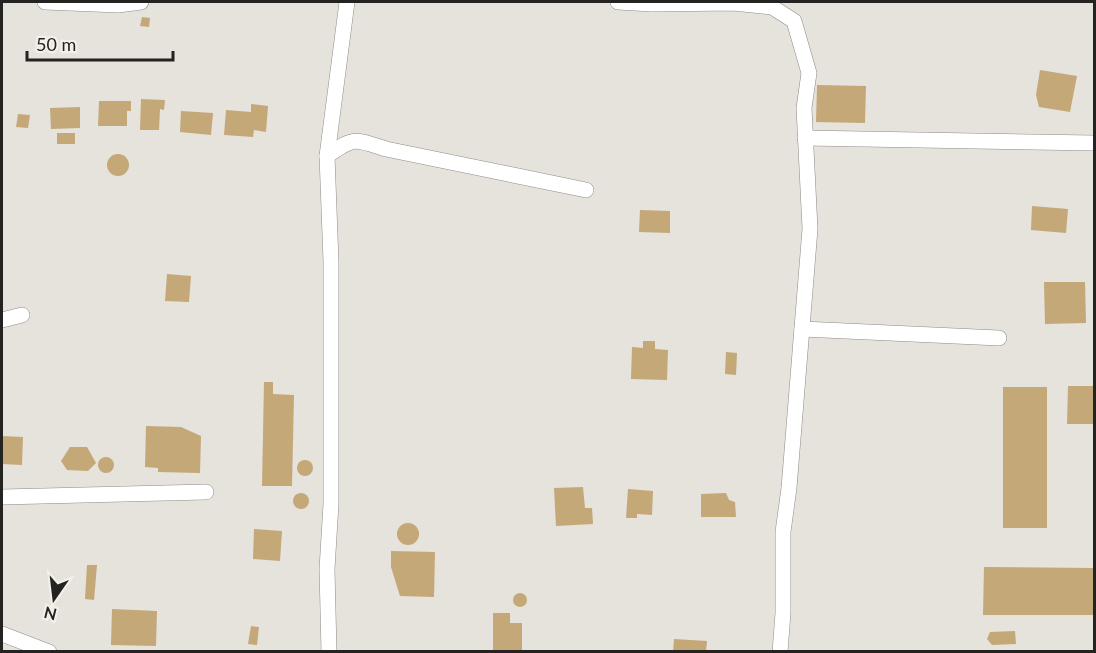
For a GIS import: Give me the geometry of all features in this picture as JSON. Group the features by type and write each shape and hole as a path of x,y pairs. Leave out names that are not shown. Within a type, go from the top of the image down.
{"street":[{"path":"45,2 118,5 141,2"},
{"path":"329,651 327,569 331,504 331,261 327,156 347,2"},
{"path":"618,2 733,3 772,7 794,21 808,73 804,108 810,229 783,532 783,613 780,651"},
{"path":"805,138 1095,144"},
{"path":"327,156 344,144 356,140 386,149 586,190"},
{"path":"2,320 22,315"},
{"path":"802,329 999,338"},
{"path":"2,497 206,492"},
{"path":"2,634 49,651"}],"building":[{"path":"142,17 150,18 149,27 140,26"},
{"path":"1040,70 1077,76 1070,112 1039,107 1036,95"},
{"path":"817,85 866,86 865,123 816,122"},
{"path":"141,99 165,100 164,110 160,109 159,130 140,130"},
{"path":"99,101 131,101 131,111 127,111 127,126 98,126"},
{"path":"251,104 268,106 266,132 254,130 253,137 224,135 226,110 251,112"},
{"path":"80,107 80,128 51,129 50,108"},
{"path":"181,111 213,113 211,135 180,132"},
{"path":"18,114 30,115 28,128 16,127"},
{"path":"57,133 75,133 75,144 57,144"},
{"path":"118,154 126,157 129,165 126,173 118,176 110,173 107,165 110,157"},
{"path":"1032,206 1068,209 1066,233 1031,230"},
{"path":"640,210 670,211 670,233 639,232"},
{"path":"167,274 191,276 189,302 165,301"},
{"path":"1044,282 1085,282 1086,323 1045,324"},
{"path":"643,341 655,341 655,349 668,350 667,380 631,379 632,347 643,348"},
{"path":"726,352 737,353 736,375 725,374"},
{"path":"264,382 273,382 273,394 294,395 292,486 262,486"},
{"path":"1068,386 1094,386 1094,424 1067,424"},
{"path":"1003,387 1047,387 1047,528 1003,528"},
{"path":"146,426 181,427 201,436 200,473 158,472 158,468 145,467"},
{"path":"2,436 23,437 22,465 2,464"},
{"path":"70,447 87,447 96,463 88,471 67,470 61,461"},
{"path":"103,457 109,457 114,465 112,471 103,473 98,468 98,462"},
{"path":"302,460 308,460 313,468 311,474 302,476 297,471 297,465"},
{"path":"583,487 585,508 592,508 593,524 556,526 554,488"},
{"path":"628,489 653,491 652,515 637,514 637,518 626,518"},
{"path":"298,493 304,493 309,501 307,507 298,509 293,504 293,498"},
{"path":"726,493 729,500 735,502 736,517 701,517 701,494"},
{"path":"408,523 416,526 419,534 416,542 408,545 400,542 397,534 400,526"},
{"path":"254,529 282,531 280,561 253,559"},
{"path":"391,551 435,552 434,597 400,596 391,567"},
{"path":"87,565 97,565 94,600 85,599"},
{"path":"984,567 1094,568 1094,615 983,615"},
{"path":"517,593 523,593 527,600 523,607 517,607 513,603 513,597"},
{"path":"112,609 157,611 156,646 111,645"},
{"path":"493,613 510,613 510,623 522,623 522,652 493,652"},
{"path":"251,626 259,627 257,645 248,644"},
{"path":"1015,631 1016,644 992,645 987,639 990,632"},
{"path":"674,639 707,641 706,652 673,652"}]}
